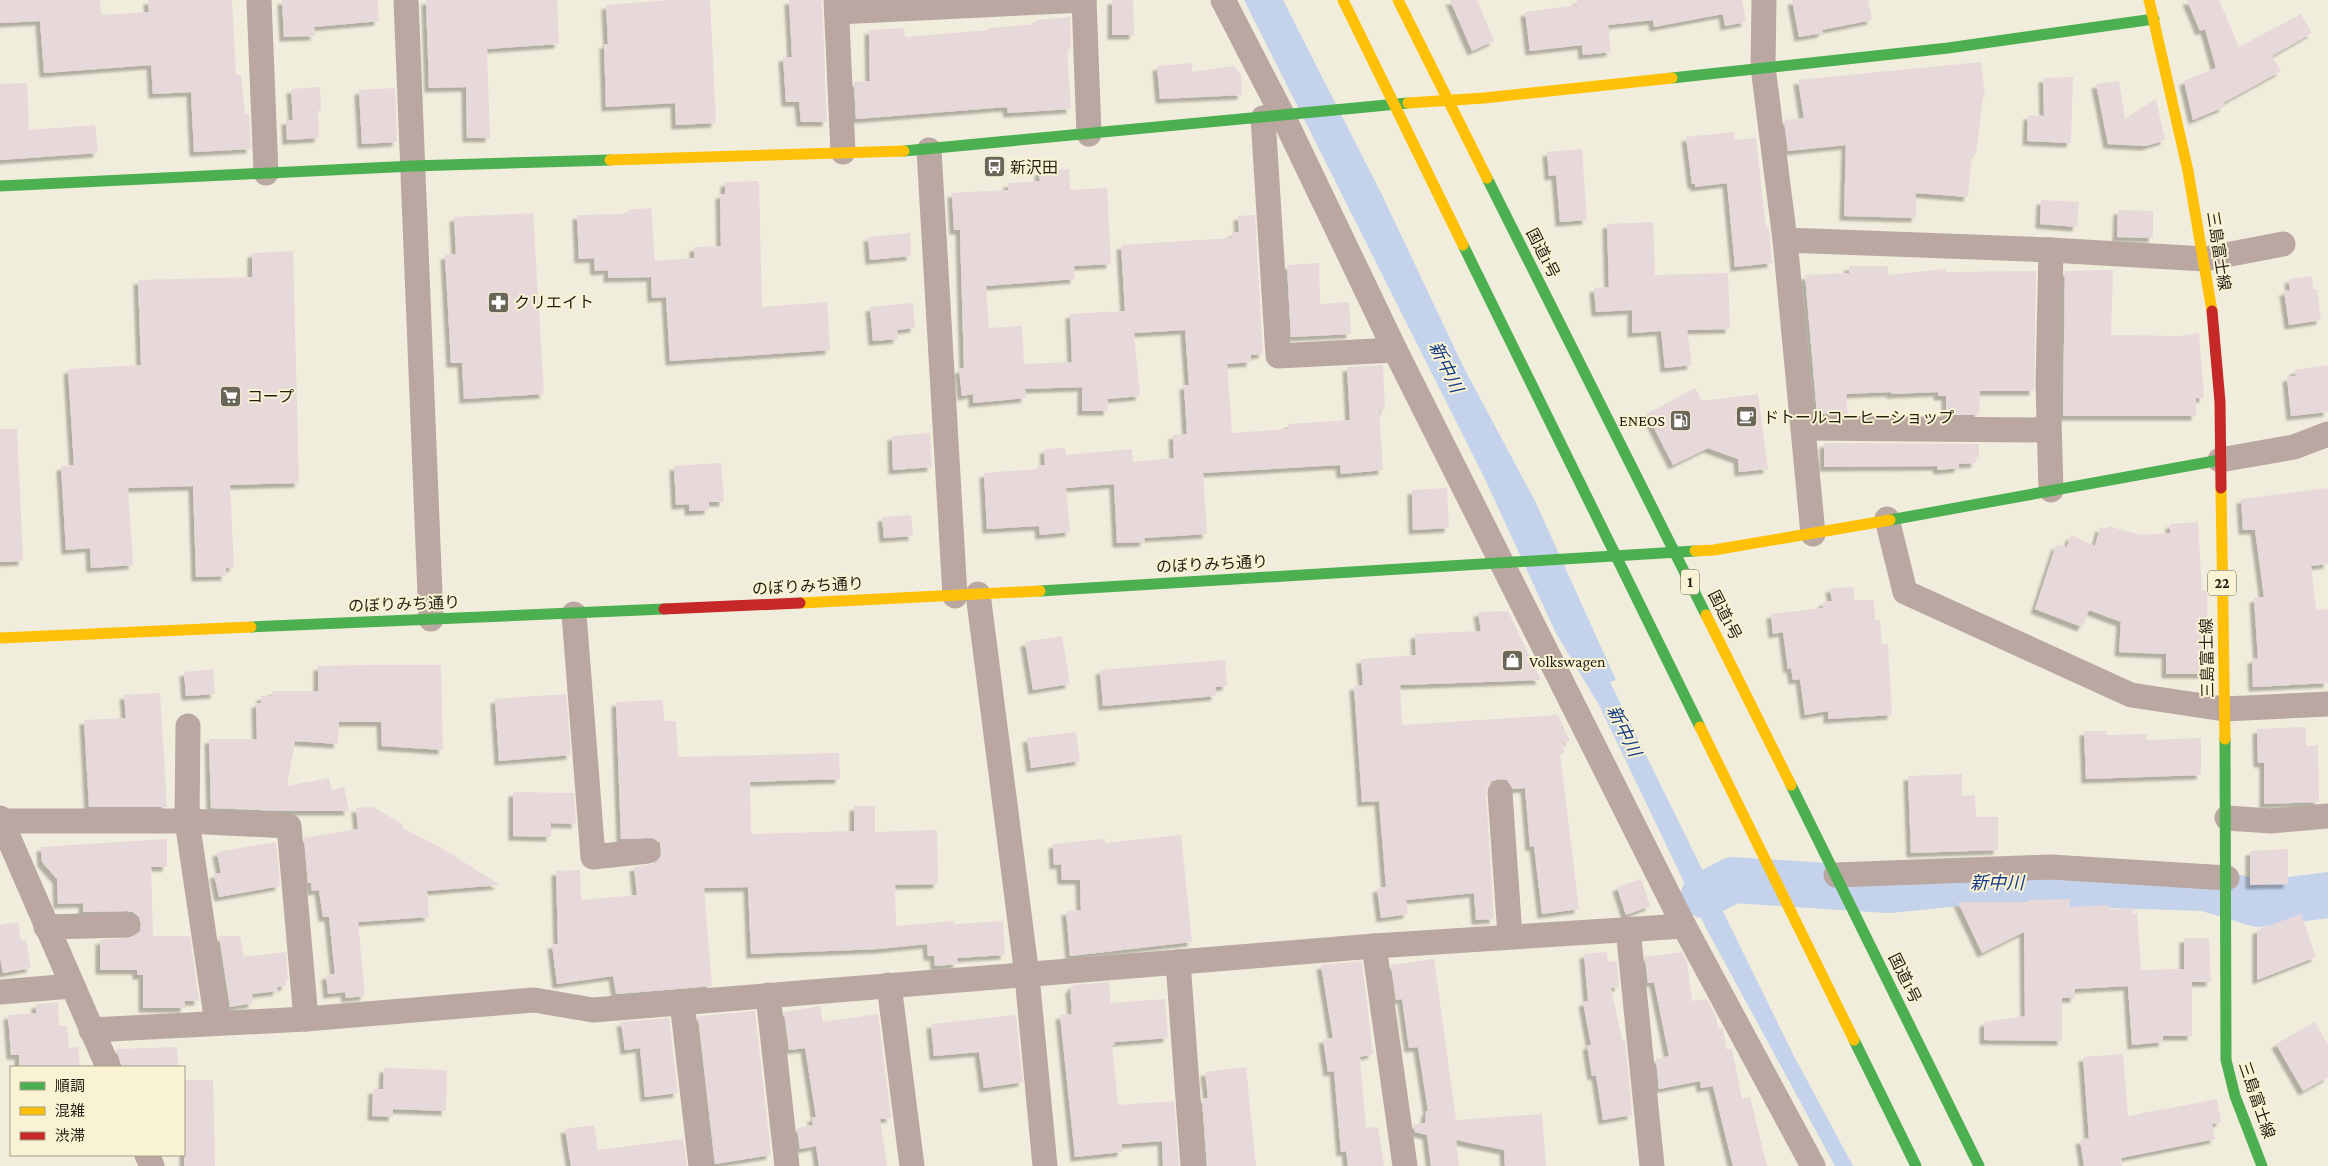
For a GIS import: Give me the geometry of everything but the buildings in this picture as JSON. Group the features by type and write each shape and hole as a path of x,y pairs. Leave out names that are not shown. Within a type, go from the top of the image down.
{"main road":[{"path":"1343,0 1916,1166"},
{"name":"国道1号","path":"1398,0 1980,1166"},
{"name":"三島富士線","path":"2149,0 2185,153 2205,259 2217,352 2221,425 2220,460 2227,818 2226,1060 2236,1096 2262,1166"},
{"path":"0,186 414,166 930,150 1448,99 1484,98 1948,48 2154,19"},
{"name":"のぼりみち通り","path":"0,638 574,614 967,595 1714,550 1813,534 1887,519 2220,460"}],"street":[{"path":"259,0 266,173"},
{"path":"406,0 414,166 430,620"},
{"path":"843,152 837,6 1084,0 1089,134"},
{"path":"1223,0 1273,117 1395,350 1684,926 1813,1166"},
{"path":"1764,0 1762,67 1785,240 1813,534"},
{"path":"1273,117 1278,356 1395,350"},
{"path":"930,150 967,595 1027,976 1045,1166"},
{"path":"1785,240 2051,250 2205,259 2283,244"},
{"path":"2051,250 2048,430 2051,490"},
{"path":"1803,428 2048,430"},
{"path":"2220,460 2294,447 2328,434"},
{"path":"1887,519 1905,592 2131,695 2224,709 2328,704"},
{"path":"574,614 593,857 648,851"},
{"path":"188,726 188,821 217,1023"},
{"path":"1500,793 1510,936"},
{"path":"2227,818 2271,821 2328,816"},
{"path":"108,1066 71,986 1,820 188,821 289,826 306,1019"},
{"path":"1836,875 2051,867 2227,878"},
{"path":"46,927 127,925"},
{"path":"91,1030 306,1019 534,1000 593,1010 889,985 1027,976 1374,946 1684,926"},
{"path":"1628,929 1652,1166"},
{"path":"1374,946 1405,1166"},
{"path":"1178,962 1193,1166"},
{"path":"889,985 912,1166"},
{"path":"0,992 71,986"},
{"path":"768,995 787,1166"},
{"path":"682,1002 701,1166"}],"water":[{"path":"1244,0 1283,0 1382,195 1464,368 1535,501 1616,680 1610,682 1794,1056 1853,1166 1835,1166 1706,928 1600,707 1556,633 1484,477"}],"waterway":[{"name":"新中川","path":"1704,895 1733,880 1888,890 1979,881 2205,888 2258,904 2328,895"}],"traffic: fast":[{"path":"1672,78 1948,48 2154,19"},
{"path":"904,151 1408,103"},
{"path":"0,186 413,166 610,160"},
{"path":"1487,178 1706,615"},
{"path":"1463,245 1700,727"},
{"path":"1890,520 2220,460"},
{"path":"1040,591 1695,551"},
{"path":"251,627 664,609"},
{"path":"2225,739 2226,1060 2235,1096 2262,1166"},
{"path":"1791,785 1979,1166"},
{"path":"1854,1040 1916,1166"}],"traffic: slow":[{"path":"1343,0 1463,245"},
{"path":"1398,0 1487,178"},
{"path":"2149,0 2188,171 2212,311"},
{"path":"1408,103 1484,98 1672,78"},
{"path":"610,160 904,151"},
{"path":"2221,488 2225,739"},
{"path":"1695,551 1714,550 1890,520"},
{"path":"800,603 1040,591"},
{"path":"1706,615 1791,785"},
{"path":"0,638 251,627"},
{"path":"1700,727 1854,1040"}],"traffic: jam":[{"path":"2212,311 2220,402 2221,488"},
{"path":"664,609 800,603"}],"place":[{"name":"新沢田","path":"994,167"},
{"name":"クリエイト","path":"498,302"},
{"name":"コープ","path":"231,396"},
{"name":"ドトールコーヒーショップ","path":"1747,417"},
{"name":"ENEOS","path":"1681,420"},
{"name":"Volkswagen","path":"1513,661"}]}
